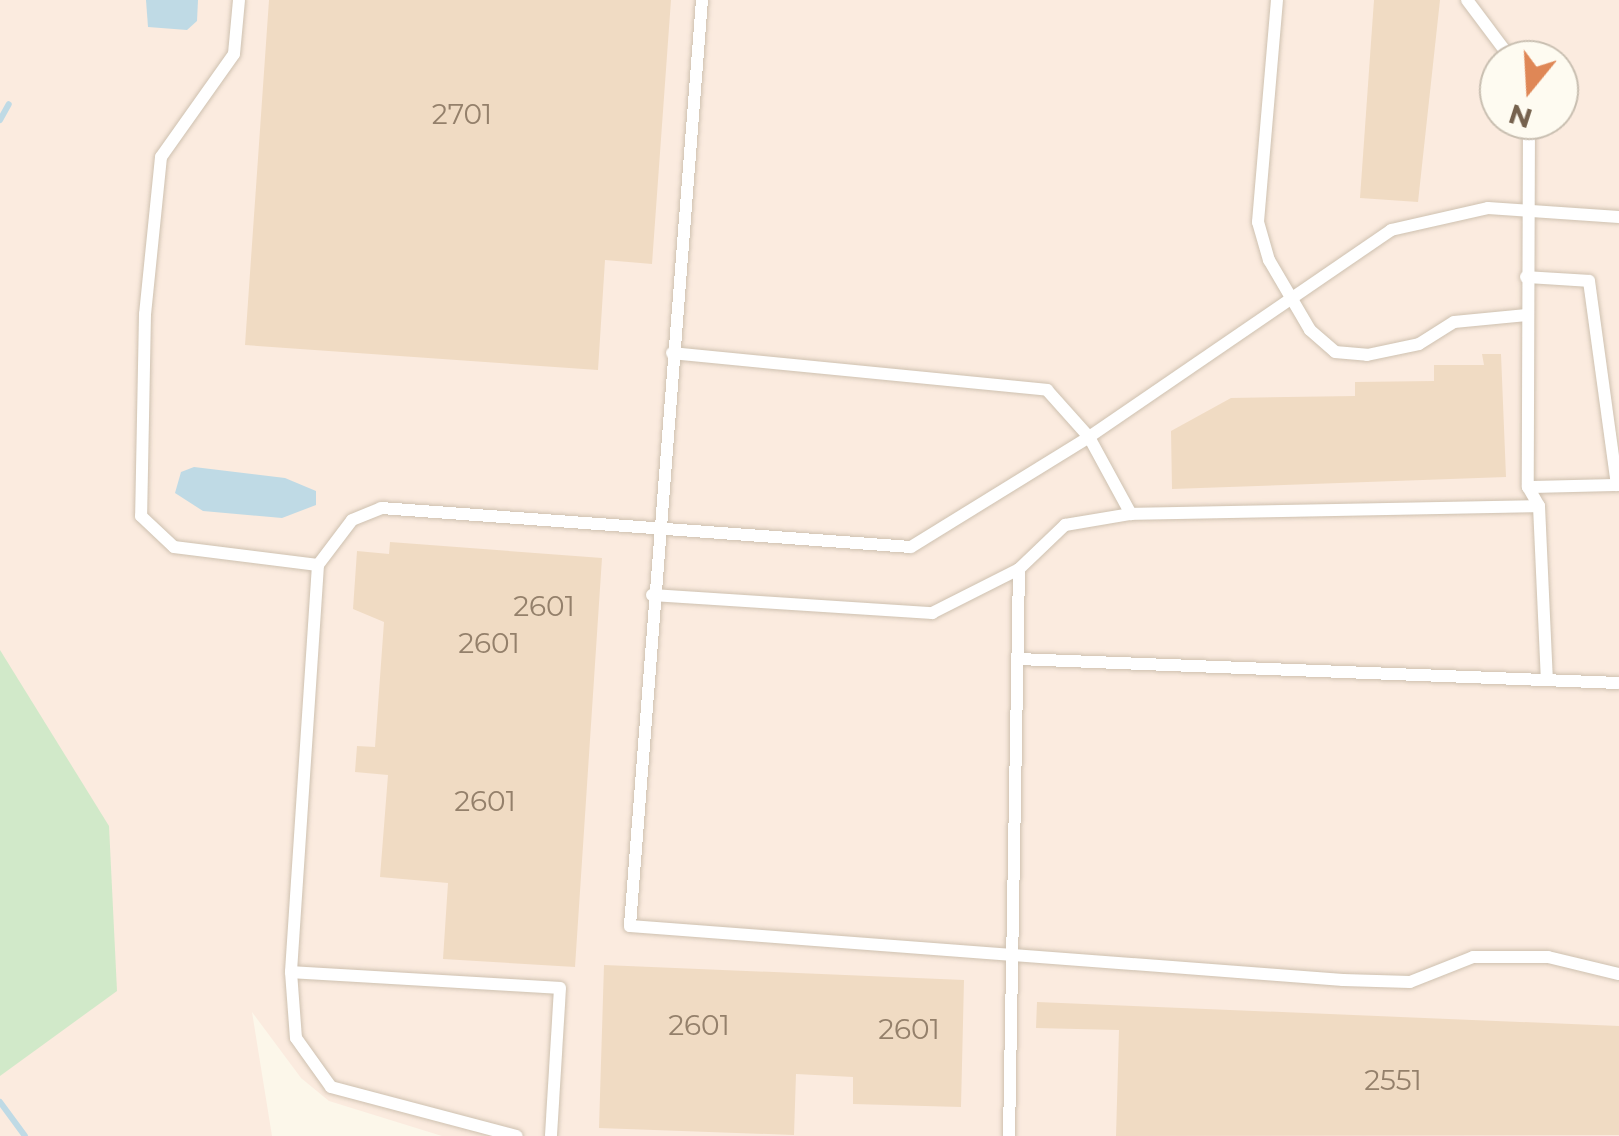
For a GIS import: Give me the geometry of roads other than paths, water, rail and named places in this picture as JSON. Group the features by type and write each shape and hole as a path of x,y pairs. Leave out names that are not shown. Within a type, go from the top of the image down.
{"lane":[{"path":"239,0 234,54 161,157 145,314 141,516 174,547 318,565"},
{"path":"702,0 657,530 630,926 1010,958 1410,982 1473,957 1548,957 1619,974"},
{"path":"1277,0 1258,222 1288,295 1334,352 1366,355 1420,344 1454,322 1526,316"},
{"path":"1467,0 1497,40"},
{"path":"1528,140 1524,211 1528,487 1539,506 1547,680"},
{"path":"517,1136 331,1087 296,1038 291,972 318,565 352,520 381,508 911,547 1089,436 1288,295 1391,230 1436,216 1524,211 1619,216"},
{"path":"1526,277 1589,281 1618,485 1528,487"},
{"path":"672,352 1047,390 1089,436 1131,514"},
{"path":"652,595 932,613 1019,569 1065,525 1131,514 1539,506"},
{"path":"1009,1136 1019,569"},
{"path":"1018,659 1619,683"},
{"path":"291,972 560,988 552,1136"}],"water":[{"path":"146,0 198,0 197,21 187,30 148,27"},
{"path":"194,467 285,478 316,491 316,505 282,518 203,511 175,493 181,472"}],"waterway":[{"path":"0,120 9,104"},
{"path":"0,1102 25,1136"}]}
